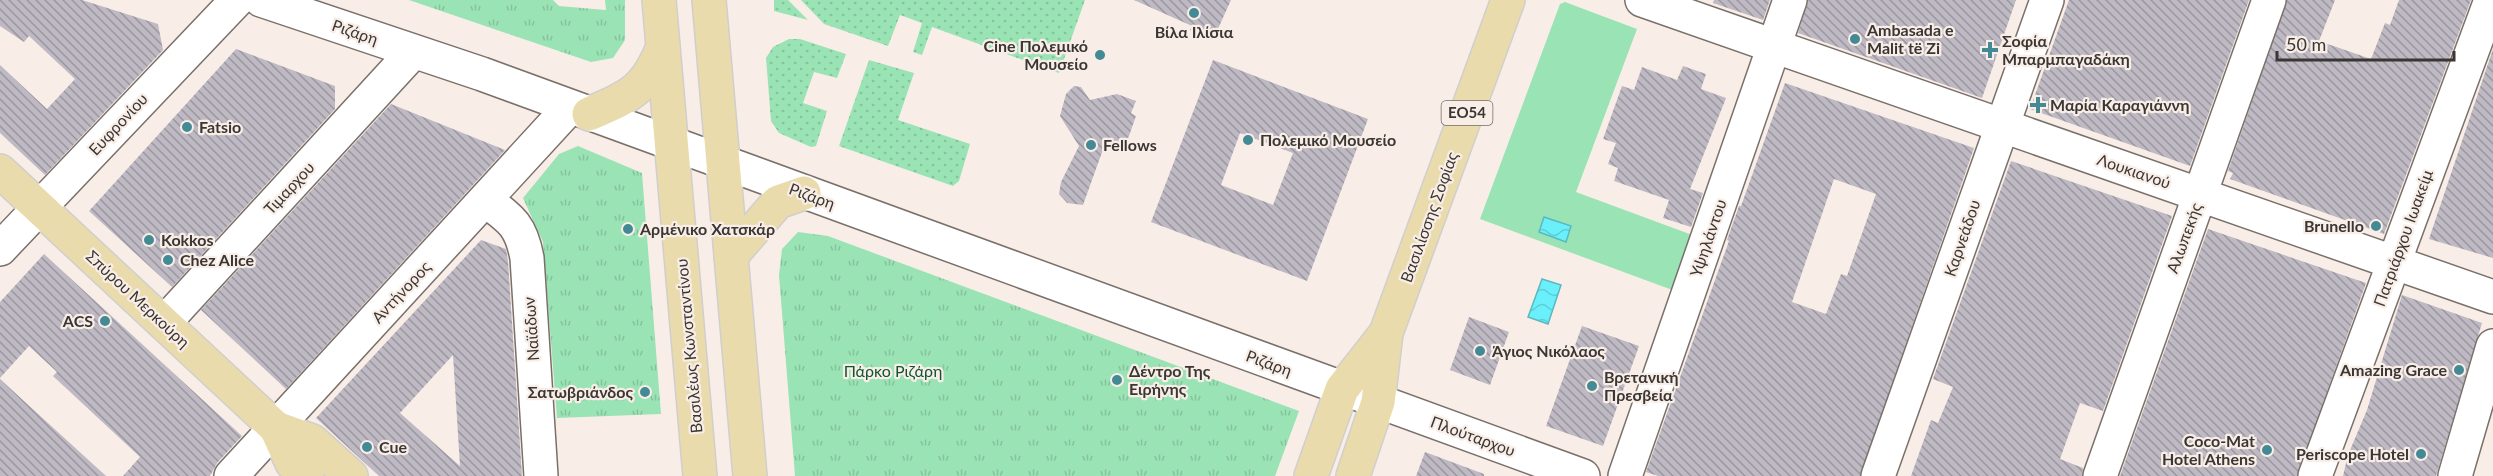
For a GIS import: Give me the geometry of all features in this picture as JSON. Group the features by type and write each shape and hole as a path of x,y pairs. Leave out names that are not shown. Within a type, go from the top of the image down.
{"main road":[{"name":"Βασιλέως Κωνσταντίνου","path":"659,0 700,476"},
{"path":"710,0 750,476"},
{"name":"Βασιλίσσης Σοφίας","path":"1311,476 1361,396 1508,0"},
{"path":"579,111 627,97 653,72 663,47"},
{"name":"Σπύρου Μερκούρη","path":"0,171 276,428 292,463 307,476"},
{"path":"731,255 778,202 804,193"},
{"name":"Βασιλίσσης Σοφίας","path":"1353,476 1361,396"},
{"name":"Σπύρου Μερκούρη","path":"276,428 312,441 351,476"}],"street":[{"name":"Ευφρονίου","path":"0,249 237,0"},
{"name":"Ριζάρη","path":"261,0 482,74 1361,396"},
{"name":"Λουκιανού","path":"1642,0 2493,297"},
{"name":"Υψηλάντου","path":"1625,476 1790,0"},
{"name":"Καρνεάδου","path":"1878,476 2047,0"},
{"name":"Αλωπεκής","path":"2100,476 2269,0"},
{"name":"Πατριάρχου Ιωακείμ","path":"2315,476 2491,0"},
{"name":"Τιμαρχου","path":"164,323 413,52"},
{"name":"Αντήνορος","path":"231,476 485,200 579,111"},
{"name":"Ναϊάδων","path":"485,200 511,219 523,238 527,258 541,476"},
{"path":"2455,476 2493,346"},
{"name":"Πλούταρχου","path":"1361,396 1583,476"}],"green space":[{"path":"409,0 553,0 559,6 606,10 605,0 625,0 625,40 613,58 591,62"},
{"path":"774,0 788,0 808,20 774,11"},
{"path":"801,0 1085,0 1059,73 932,27 922,55 913,52 922,23 900,15 888,46 824,24"},
{"path":"1565,2 1637,29 1576,192 1695,236 1675,291 1480,219 1560,4"},
{"path":"789,39 800,39 846,54 837,78 814,72 803,103 827,111 816,146 811,147 779,133 771,121 766,58 773,47"},
{"path":"869,60 914,73 898,120 970,144 959,181 953,186 839,146"},
{"path":"578,146 642,173 661,414 557,418 543,242 523,198 559,154"},
{"name":"Πάρκο Ριζάρη","path":"798,232 828,236 1299,411 1275,476 795,476 779,275 782,249"}],"water":[{"path":"1544,217 1571,226 1566,242 1539,232"},
{"path":"1542,279 1561,285 1548,324 1528,317"}],"building":[{"path":"0,0 82,0 158,24 163,50 45,175 0,133 0,65 47,109 75,79 29,36 24,42 0,26"},
{"name":"Βίλα Ιλίσια","path":"1134,0 1231,0 1213,40 1190,30 1192,26"},
{"path":"1714,0 1770,0 1763,20 1713,3"},
{"path":"1808,0 2016,0 1982,98 1798,33"},
{"path":"2069,0 2249,0 2190,166 2030,109"},
{"path":"2287,0 2335,0 2319,41 2371,59 2385,23 2390,25 2399,0 2471,0 2384,234 2230,179 2233,173 2228,171"},
{"path":"236,49 335,86 335,109 172,287 89,211"},
{"path":"2493,49 2493,258 2429,239"},
{"path":"1213,60 1368,119 1307,281 1151,222","holes":["1240,133 1293,153 1273,205 1221,185"]},
{"path":"1683,66 1706,74 1701,89 1726,98 1690,189 1703,193 1691,227 1663,218 1669,200 1614,181 1618,168 1608,164 1616,143 1603,139 1622,86 1634,90 1642,67 1677,80"},
{"path":"1785,83 1974,148 1860,476 1658,476 1646,472 1729,241 1727,240 1739,206 1741,206","holes":["1834,179 1876,194 1847,276 1841,274 1826,314 1792,302"]},
{"name":"Fellows","path":"1074,86 1081,87 1090,100 1117,94 1136,101 1131,113 1136,116 1124,150 1105,144 1083,205 1067,203 1059,194 1061,182 1079,146 1060,116 1066,94"},
{"path":"391,104 505,150 286,389 201,310"},
{"path":"2011,161 2172,216 2103,411 2080,403 2060,459 2083,468 2082,476 1911,476 1931,420 1938,423 1953,387 1933,379"},
{"path":"2208,229 2366,283 2297,476 2120,476"},
{"path":"481,240 506,249 522,476 379,476 316,418","holes":["453,355 460,466 400,413"]},
{"path":"44,254 242,436 217,463 210,476 123,476 140,457 53,376 57,372 29,346 0,378 0,302"},
{"path":"2402,295 2482,323 2436,476 2343,476 2348,455 2367,410"},
{"name":"Άγιος Νικόλαος","path":"1469,317 1509,332 1490,385 1450,370"},
{"name":"Βρετανική Πρεσβεία","path":"1582,326 1639,346 1603,446 1546,426"},
{"path":"0,379 37,413 106,476 0,476"},
{"path":"1425,452 1484,474 1484,476 1416,476"}],"place":[{"name":"Βίλα Ιλίσια","path":"1194,13"},
{"name":"Ambasada e Malit të Zi","path":"1855,39"},
{"name":"Σοφία Μπαρμπαγαδάκη","path":"1990,50"},
{"name":"Cine Πολεμικό Μουσείο","path":"1100,55"},
{"name":"Μαρία Καραγιάννη","path":"2038,105"},
{"name":"Fatsio","path":"187,127"},
{"name":"Πολεμικό Μουσείο","path":"1248,140"},
{"name":"Fellows","path":"1091,145"},
{"name":"Brunello","path":"2376,226"},
{"name":"Αρμένικο Χατσκάρ","path":"628,229"},
{"name":"Kokkos","path":"149,240"},
{"name":"Chez Alice","path":"168,260"},
{"name":"ACS","path":"105,321"},
{"name":"Άγιος Νικόλαος","path":"1480,351"},
{"name":"Amazing Grace","path":"2459,370"},
{"name":"Δέντρο Της Ειρήνης","path":"1117,380"},
{"name":"Βρετανική Πρεσβεία","path":"1592,386"},
{"name":"Σατωβριάνδος","path":"645,392"},
{"name":"Cue","path":"367,447"},
{"name":"Coco-Mat Hotel Athens","path":"2267,450"},
{"name":"Periscope Hotel","path":"2421,454"}]}
